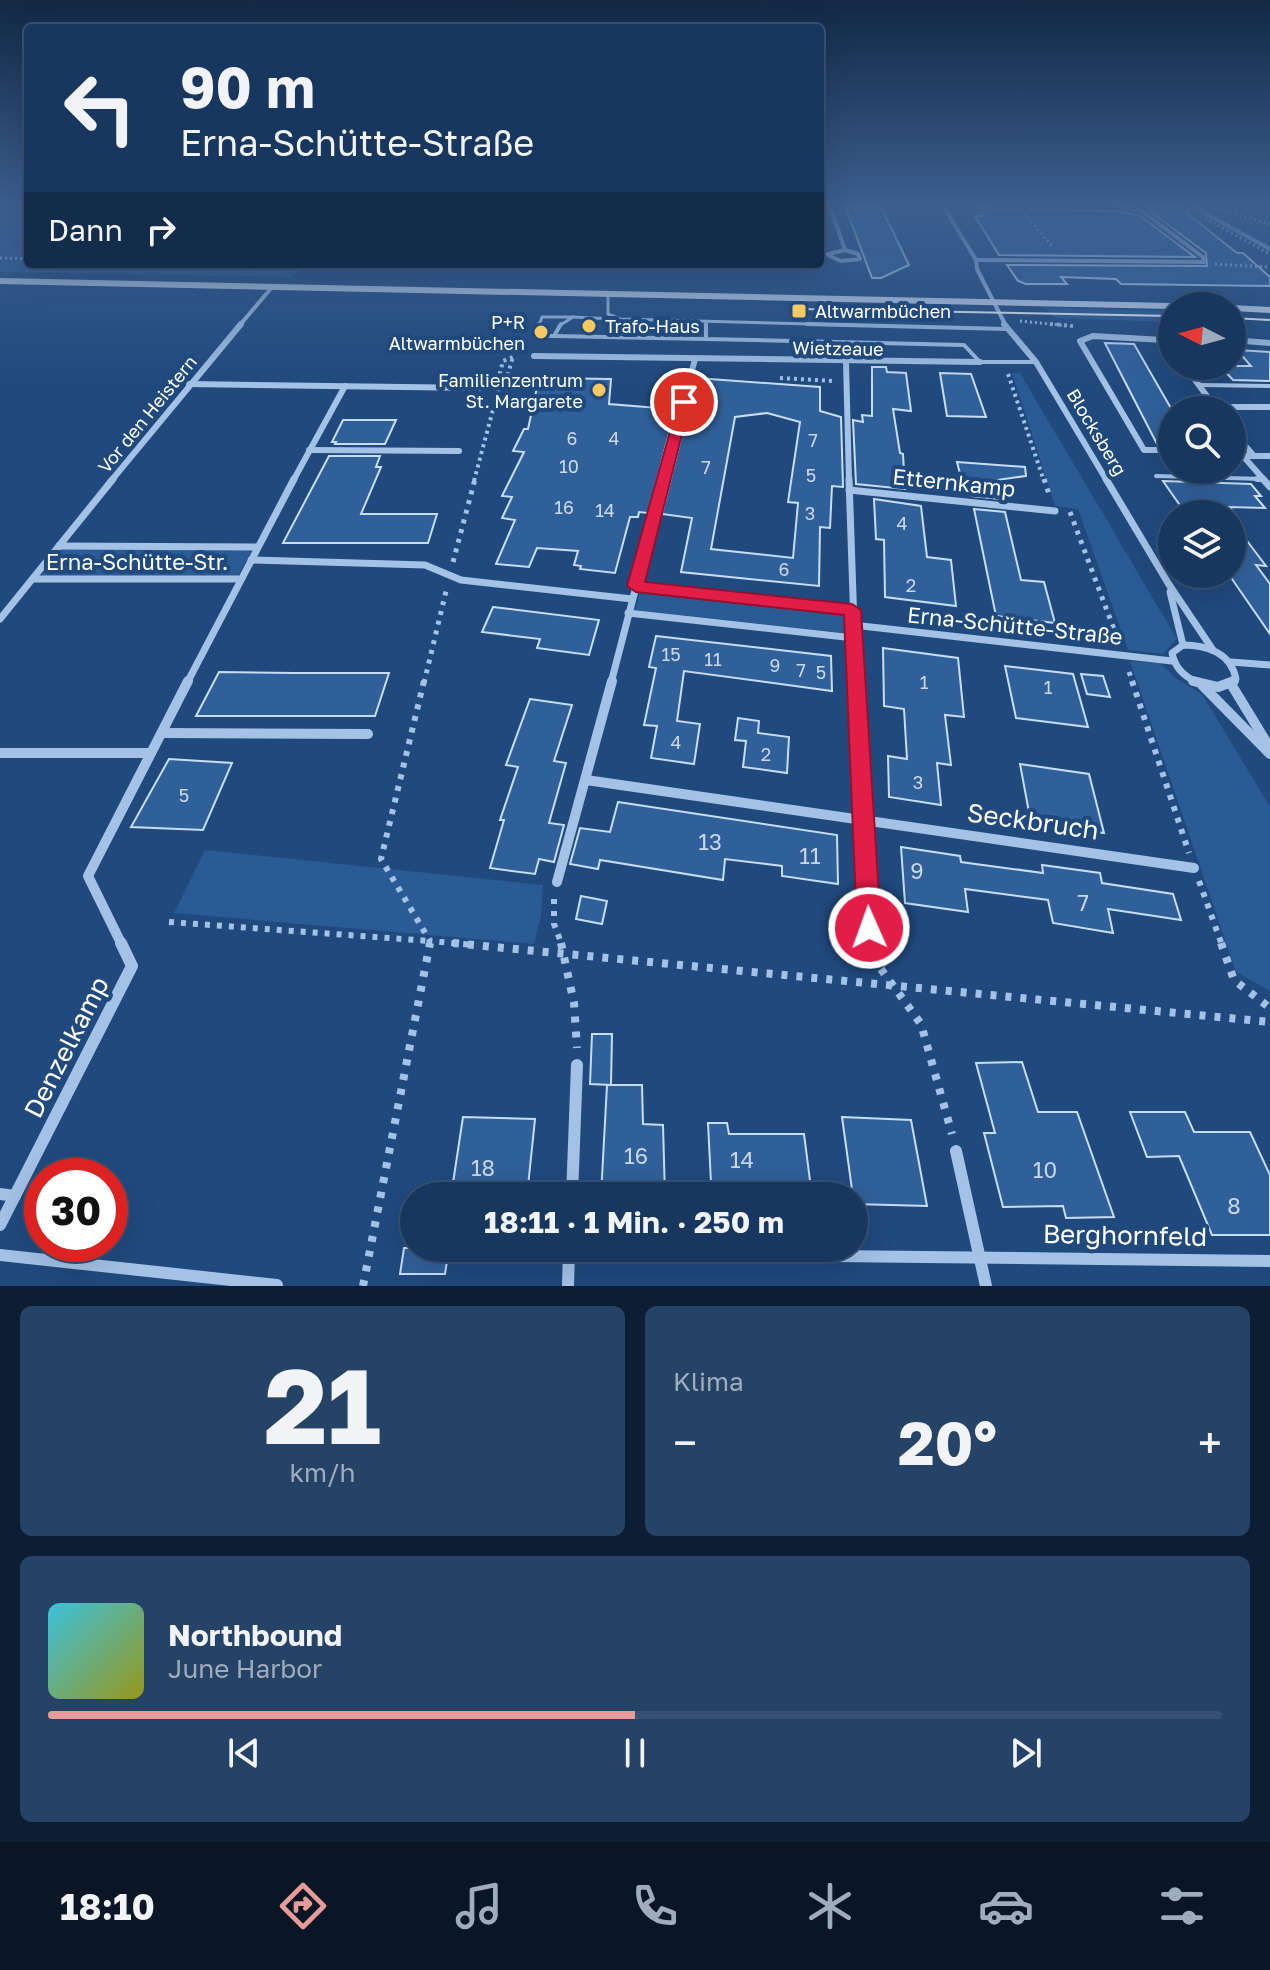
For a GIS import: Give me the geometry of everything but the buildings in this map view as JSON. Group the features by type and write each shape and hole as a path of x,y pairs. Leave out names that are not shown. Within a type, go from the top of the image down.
{"main road":[{"path":"0,281 1158,306"},
{"path":"1246,309 1270,310"}],"street":[{"name":"Blocksberg","path":"977,266 1007,329 1036,362 1158,566"},
{"name":"Vor den Heistern","path":"0,619 189,384 273,286"},
{"path":"1158,340 1093,336 1080,341 1144,450 1158,450"},
{"path":"1246,341 1270,343"},
{"name":"Wietzeaue","path":"534,356 980,362"},
{"path":"557,882 695,359"},
{"path":"846,362 852,610 870,956"},
{"path":"1197,380 1208,396"},
{"path":"189,384 479,388"},
{"path":"0,753 151,753 257,547 345,386"},
{"path":"1246,407 1270,407"},
{"path":"1246,447 1254,456"},
{"path":"309,450 459,451"},
{"path":"1246,456 1270,456"},
{"path":"1246,459 1270,487"},
{"name":"Etternkamp","path":"849,490 1055,511"},
{"name":"Erna-Schütte-Str.","path":"59,546 257,547"},
{"path":"251,560 425,565 461,580 632,599"},
{"name":"Erna-Schütte-Str.","path":"33,579 241,579"},
{"path":"636,586 852,610"},
{"name":"Blocksberg","path":"1169,588 1183,645 1213,650"},
{"name":"Blocksberg","path":"1171,588 1213,650 1231,662"},
{"path":"628,613 854,638"},
{"name":"Erna-Schütte-Straße","path":"853,625 1172,661"},
{"path":"1183,645 1172,653 1172,661 1184,675 1202,684 1270,754"},
{"path":"1202,684 1231,684 1236,679 1231,662 1270,665"},
{"path":"1231,684 1270,748"},
{"path":"162,733 368,734"},
{"name":"Denzelkamp","path":"8,1195 132,966 88,876 151,753"},
{"name":"Seckbruch","path":"586,780 1194,868"},
{"path":"573,1182 577,1065"},
{"path":"956,1151 986,1286"},
{"path":"0,1225 8,1195"},
{"path":"0,1255 277,1285"},
{"name":"Berghornfeld","path":"868,1255 1270,1261"},
{"name":"Berghornfeld","path":"568,1286 569,1262"}],"lane":[{"path":"608,293 608,314 620,319"},
{"path":"1007,329 542,317 535,336 964,345 980,362 1036,362"},
{"path":"554,336 559,325 573,317"},
{"path":"706,321 706,339"},
{"path":"1201,385 1270,386"},
{"path":"1156,476 1263,479"}],"path":[{"path":"1227,266 1270,267"},
{"path":"484,377 499,377 503,361 534,356"},
{"path":"363,1286 430,941 381,859 499,387 507,377 513,357"},
{"path":"1123,655 1234,980 1270,1008"},
{"path":"557,882 550,919 565,955 578,1025 577,1065"},
{"path":"169,922 430,941 1270,1022"},
{"path":"870,956 921,1024 956,1151"}],"shaded area":[{"path":"0,266 304,268 290,277 0,272"},
{"path":"1045,308 1158,311 1158,322 1055,318"},
{"path":"1012,373 1020,373 1177,639 1163,654 1128,650 1078,509 1055,506"},
{"path":"61,549 252,550 238,576 41,576"},
{"path":"640,591 844,612 845,633 635,610"},
{"path":"1130,661 1160,663 1177,679 1202,694 1270,807 1270,991 1236,972"},
{"path":"205,850 543,885 541,916 534,944 174,913"}],"tram line":[{"path":"799,309 1158,316"},
{"path":"1246,319 1270,320"}],"place":[{"name":"Altwarmbüchen","path":"799,311"},
{"name":"Trafo-Haus","path":"589,326"},
{"name":"P+R Altwarmbüchen","path":"541,332"},
{"name":"Familienzentrum St. Margarete","path":"599,390"}],"route":[{"path":"684,402 636,586 852,610 869,928"}]}
